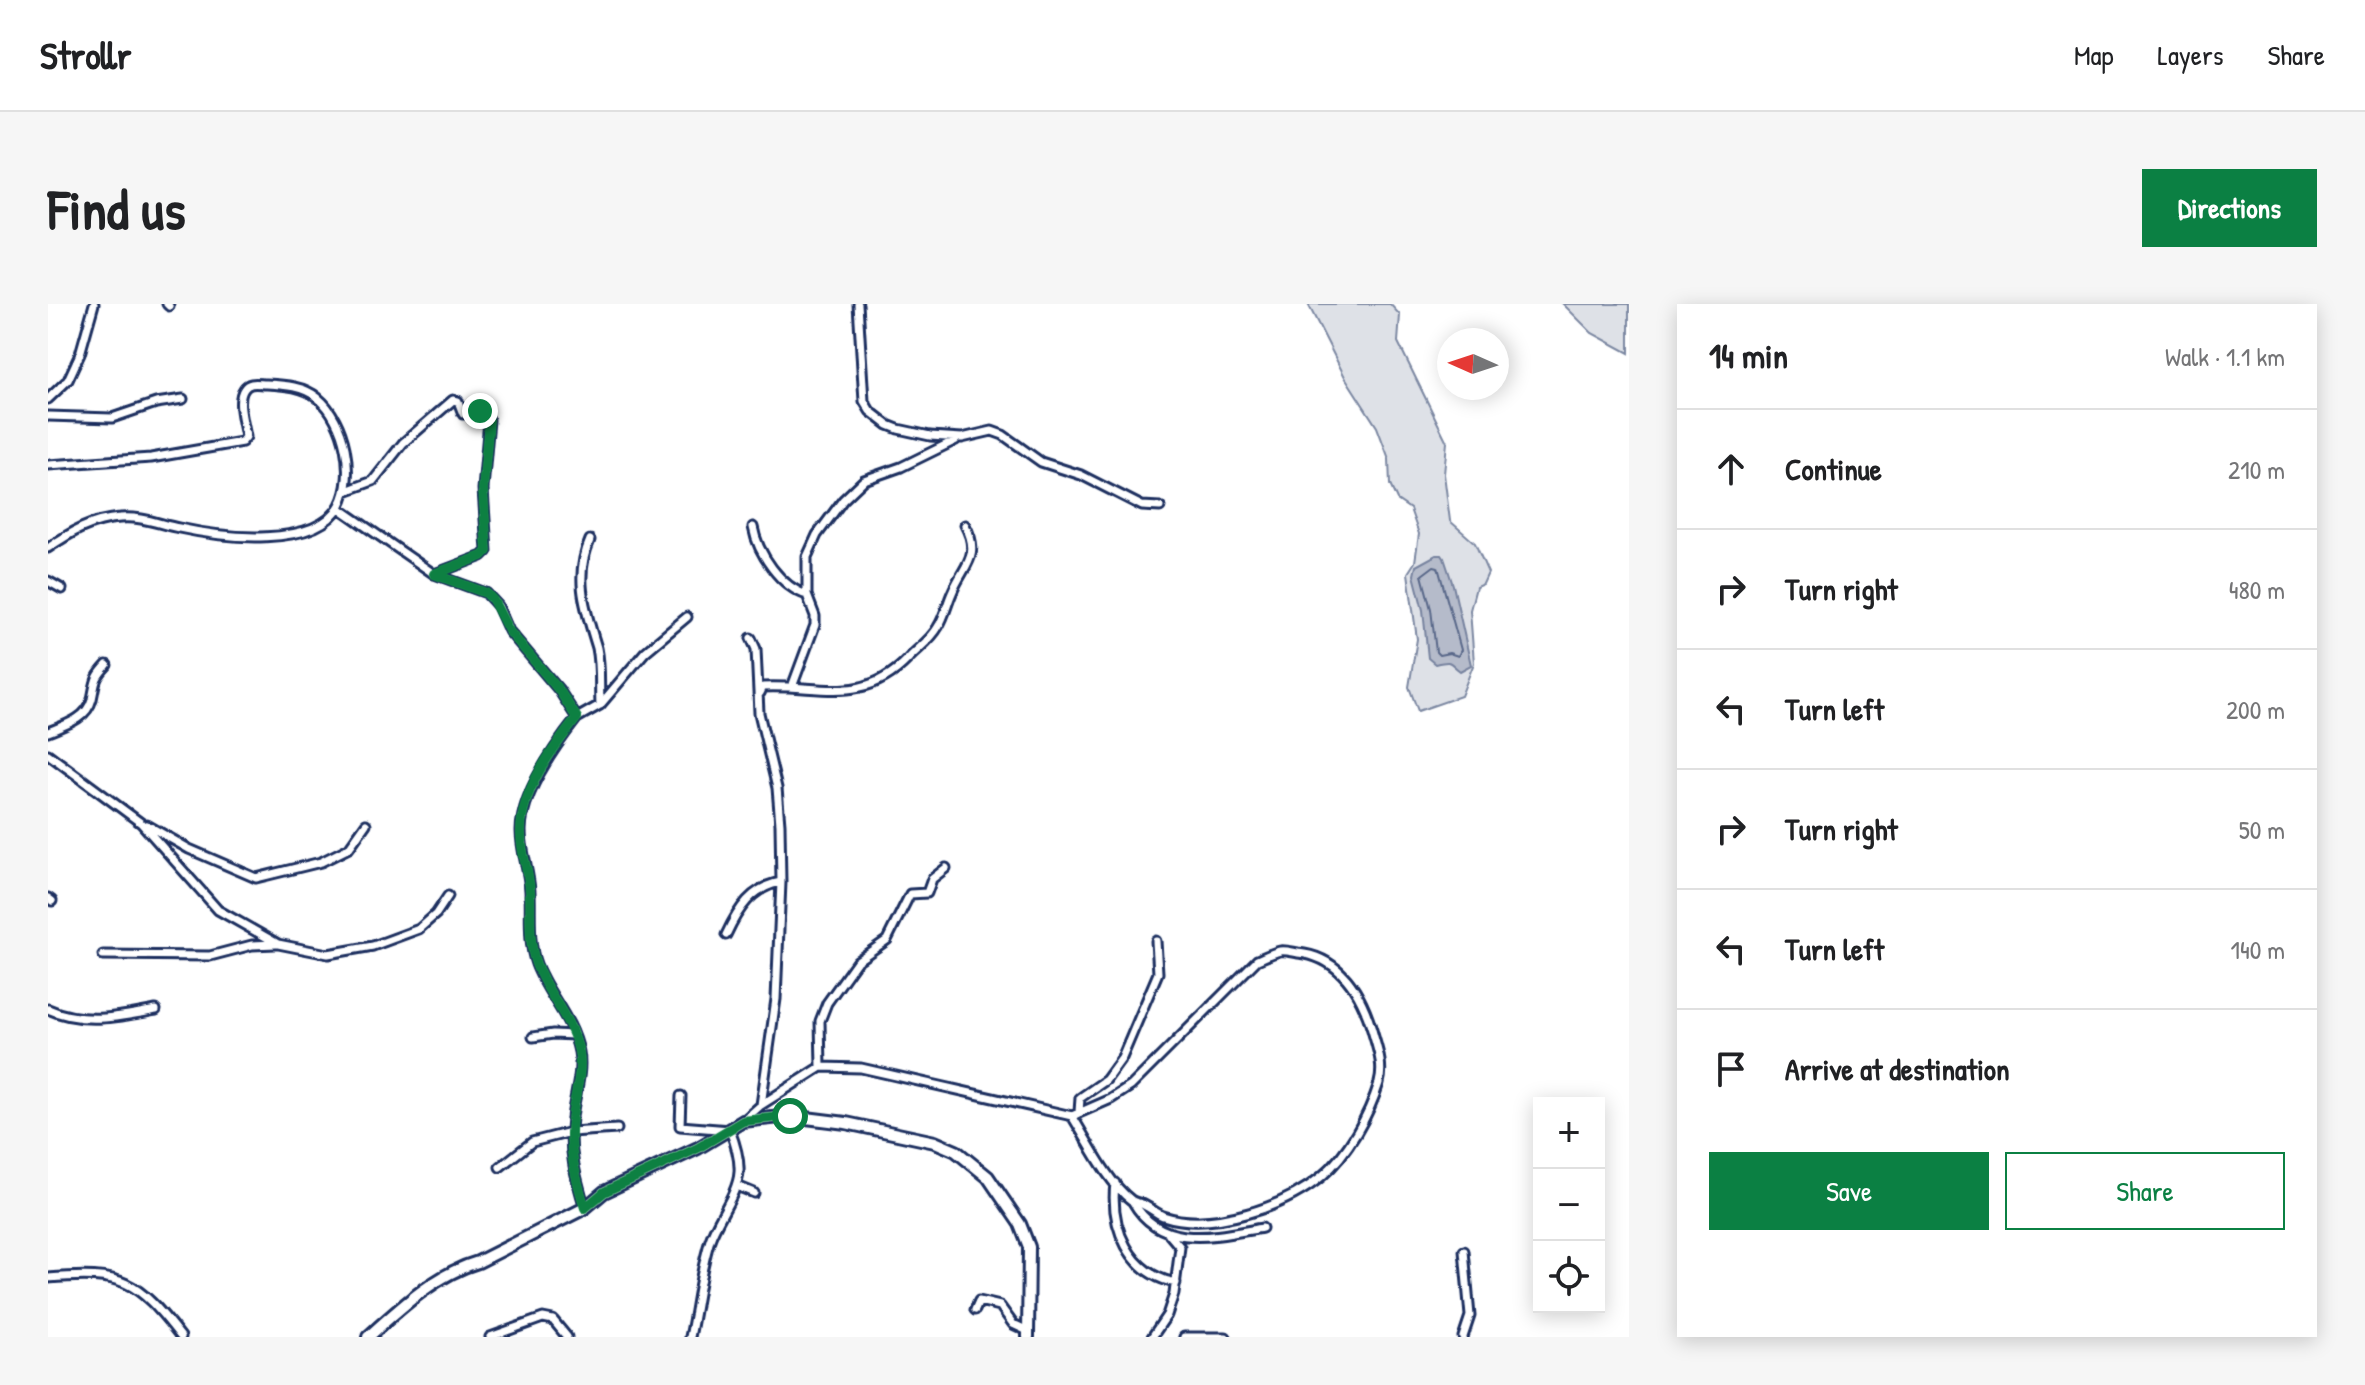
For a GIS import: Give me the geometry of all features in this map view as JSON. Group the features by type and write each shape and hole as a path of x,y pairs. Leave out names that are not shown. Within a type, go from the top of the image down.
{"main road":[{"path":"368,1337 430,1286 461,1267 478,1262 585,1208 604,1192 659,1168 743,1121 790,1116 846,1123 935,1142 974,1163 1002,1195 1020,1224 1029,1247 1028,1334"}],"street":[{"path":"48,399 68,380 80,354 94,304"},
{"path":"858,304 864,401 870,411 898,429 930,436 962,438"},
{"path":"48,465 151,458 242,442 246,437 241,402 244,389 252,383 284,385 310,394 329,410 339,428 345,452 346,491 339,508 320,524 305,530 265,537 224,535 181,529 143,518 121,518 96,521 48,548"},
{"path":"48,416 112,418 156,403 183,399"},
{"path":"346,491 373,481 403,443 453,400 458,401 463,414 486,412 489,420 483,489 487,551 482,556 434,574"},
{"path":"792,687 815,625 807,595 807,557 817,535 843,500 864,480 901,467 942,445 982,432 1003,435 1041,462 1081,475 1142,506 1160,507"},
{"path":"339,508 434,574 486,593 498,606"},
{"path":"758,696 763,687 855,688 878,684 896,672 933,636 943,618 951,593 972,553 973,543 965,525"},
{"path":"753,527 757,543 776,573 792,589 807,595"},
{"path":"590,540 583,555 581,586 587,623 597,650 600,705"},
{"path":"48,581 62,589"},
{"path":"496,591 498,606 509,631 559,690 577,718"},
{"path":"585,1208 572,1158 571,1132 579,1053 574,1035 545,985 533,953 530,876 521,836 523,815 543,766 577,718 600,705 645,652 687,617"},
{"path":"751,638 758,662 759,713 777,788 781,882 776,999 761,1105"},
{"path":"48,732 70,724 84,714 93,697 95,678 107,665"},
{"path":"48,754 141,823 189,849 256,878 321,862 349,848 366,824"},
{"path":"141,823 218,910 278,944"},
{"path":"821,1067 820,1021 827,1003 857,961 887,940 910,894 927,893 932,879 946,868"},
{"path":"726,935 751,895 760,887 781,882"},
{"path":"103,955 210,956 252,945 278,944 328,954 373,946 419,929 436,914 448,896"},
{"path":"1152,1337 1167,1315 1176,1283 1180,1247 1168,1233 1145,1218 1115,1183 1075,1114 1080,1098 1106,1080 1132,1037 1158,973 1156,941"},
{"path":"743,1121 761,1105 821,1067 861,1068 1075,1114 1111,1099 1131,1086 1257,960 1280,951 1306,954 1333,964 1350,981 1368,1016 1379,1055 1380,1077 1367,1111 1335,1162 1322,1176 1296,1193 1225,1219 1190,1220 1163,1216 1133,1202"},
{"path":"48,1009 60,1014 99,1019 156,1010"},
{"path":"533,1037 574,1035"},
{"path":"681,1096 680,1126 730,1130 739,1170 733,1191"},
{"path":"500,1167 532,1142 571,1132 617,1129"},
{"path":"1115,1183 1113,1201 1123,1242 1130,1255 1149,1274 1176,1283"},
{"path":"690,1337 704,1262 717,1219 737,1186 754,1193"},
{"path":"1168,1233 1212,1238 1262,1228"},
{"path":"1463,1337 1470,1316 1464,1251"},
{"path":"48,1278 123,1281 145,1294 181,1337"},
{"path":"975,1310 979,1301 1000,1306 1013,1324 1028,1334"},
{"path":"490,1337 543,1318 553,1320 567,1337"},
{"path":"1184,1337 1226,1337"}],"shaded area":[{"path":"1308,304 1390,304 1400,315 1398,342 1447,442 1444,474 1450,521 1475,543 1488,573 1483,584 1476,587 1470,610 1474,663 1461,696 1418,711 1409,687 1417,639 1408,573 1415,562 1419,534 1410,509 1397,500 1390,485 1389,459 1377,427 1345,377"},
{"path":"1563,304 1629,304 1629,353 1592,333"}],"water":[{"path":"1436,555 1444,558 1453,585 1471,665 1460,671 1450,663 1435,664 1428,658 1423,610 1414,575 1416,566"}],"route":[{"path":"480,411 486,412 489,420 483,489 487,551 471,561 434,574 486,593 493,600 509,631 559,690 577,718 543,766 523,815 521,836 530,876 536,965 574,1035 579,1053 571,1132 572,1158 585,1208 604,1192 659,1168 743,1121 790,1116"}]}
